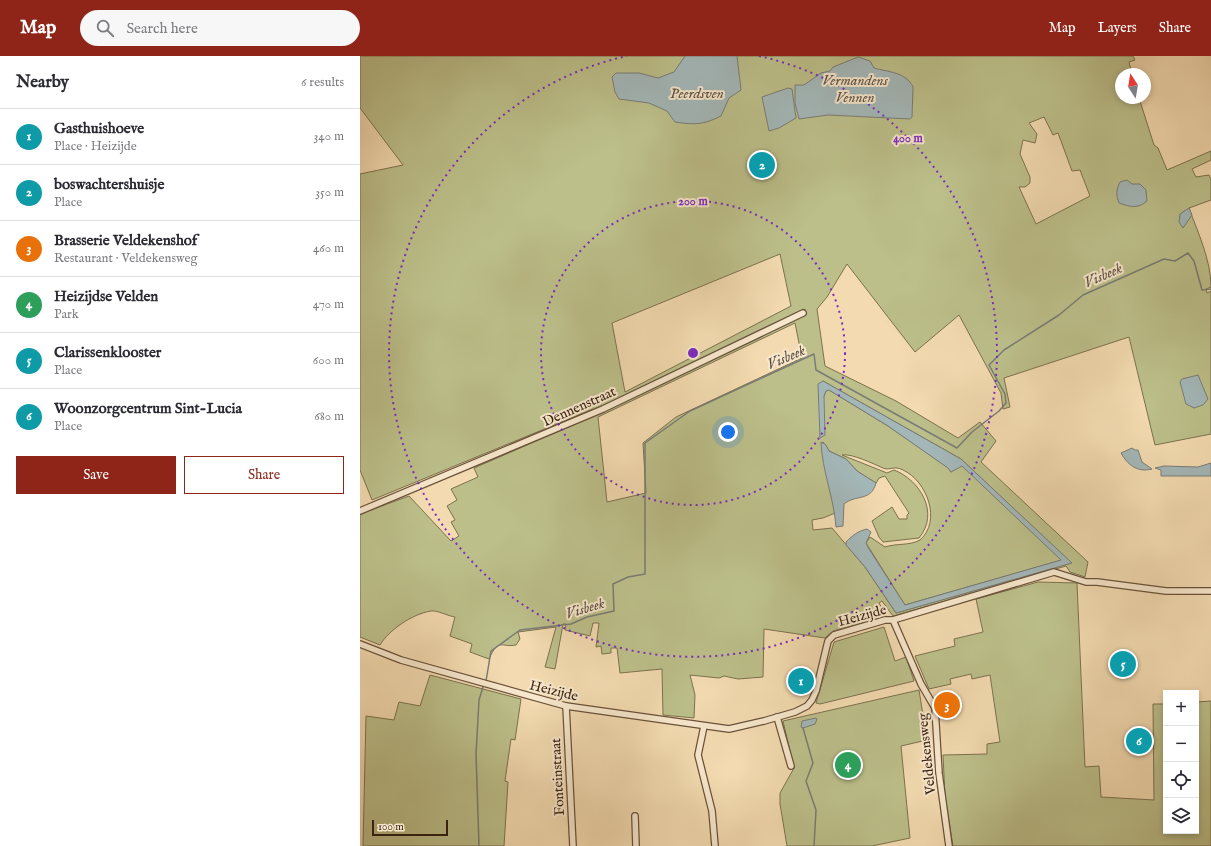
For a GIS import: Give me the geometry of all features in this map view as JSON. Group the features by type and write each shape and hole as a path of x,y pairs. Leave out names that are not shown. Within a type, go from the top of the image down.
{"street":[{"name":"Dennenstraat","path":"360,511 603,409 803,313"},
{"name":"Heizijde","path":"360,644 401,660 566,706 704,726 735,728 800,710 812,700 822,670 828,641 834,635 885,620 893,620 1058,572 1086,582 1097,582 1166,591 1211,591"},
{"name":"Veldekensweg","path":"893,620 921,684 934,708 939,773 949,846"},
{"name":"Fonteinstraat","path":"566,706 573,846"},
{"path":"777,717 791,766"},
{"path":"704,726 698,755 712,811 715,846"},
{"path":"635,816 636,846"}],"green space":[{"path":"360,56 1133,56 1135,60 1129,62 1130,68 1115,68 1115,104 1141,104 1154,145 1158,148 1167,170 1211,151 1211,160 1192,169 1196,177 1209,175 1211,179 1211,200 1189,208 1209,267 1211,287 1206,289 1207,293 1211,291 1211,434 1155,445 1129,337 1004,378 1010,407 1003,409 1001,393 959,315 915,352 847,264 827,297 817,309 825,366 896,401 958,438 980,422 996,441 981,462 1088,562 1085,577 1070,572 1066,566 893,616 882,601 879,603 886,616 833,631 825,638 764,629 763,677 738,679 724,676 719,678 690,675 695,695 694,718 663,715 662,669 620,673 617,648 611,648 611,653 602,654 601,646 596,647 599,623 593,623 590,636 565,630 566,624 563,624 555,669 545,667 556,627 518,632 520,639 516,645 498,646 492,652 489,659 470,652 472,644 450,636 455,617 436,611 431,611 416,615 395,628 380,645 360,637 360,514 409,496 451,541 459,536 451,522 455,520 447,506 457,500 451,489 478,477 474,468 596,415 593,409 372,500 360,470 360,174 403,165 360,108","holes":["1044,117 1053,135 1058,133 1072,171 1080,170 1090,196 1036,224 1019,187 1025,187 1030,183 1030,177 1020,154 1023,140 1035,143 1037,134 1029,123","780,254 791,306 625,392 612,323","795,323 802,358 676,417 643,443 646,493 607,502 598,417","823,381 961,459 1071,563 896,613 865,567 832,528 813,530 812,520 823,518 835,513 823,442 829,451 846,459 857,471 876,483 879,478 885,476 909,513 907,515 907,519 899,519 892,507 872,521 879,537 883,542 919,538 925,528 928,518 924,498 912,481 894,470 887,473 842,455 857,457 885,469 897,468 903,470 912,475 925,492 931,512 930,523 927,532 920,540 912,543 885,547 870,537 866,543 905,605 1062,560 962,465 951,472 949,468 888,426 829,390 826,391 824,396"]},
{"path":"1038,582 1077,583 1085,767 1099,766 1101,797 1154,800 1153,704 1163,704 1163,834 1199,834 1199,702 1211,701 1211,846 953,846 945,796 943,755 987,754 987,744 1000,742 990,675 972,679 971,674 950,679 951,684 929,689 915,656 955,646 954,639 983,632 976,599"},
{"path":"884,627 895,661 906,657 914,681 820,704 816,703 834,642"},
{"path":"430,675 521,699 515,740 511,739 505,781 508,782 504,846 363,846 366,716 394,720 399,702 420,706"},
{"path":"919,690 927,740 901,746 910,838 872,846 787,846 780,804 780,793 794,768 783,721"}],"water":[{"name":"Peerdsven","path":"685,56 737,56 741,90 729,98 721,116 699,124 675,122 667,111 649,103 619,99 615,92 612,77 616,73 639,73 658,78 674,72"},
{"name":"Vermandens Vennen","path":"858,57 870,61 874,68 896,73 906,78 910,82 913,87 912,117 910,119 828,115 799,119 795,103 795,85 804,85 821,73 830,71 833,67"},
{"path":"788,88 792,89 796,118 779,128 769,131 762,97"},
{"path":"1127,180 1132,184 1140,184 1146,190 1147,201 1144,204 1127,206 1119,203 1117,190 1120,182"},
{"path":"1189,208 1192,215 1183,228 1179,222 1180,214"},
{"path":"1198,375 1208,399 1203,405 1194,408 1186,404 1180,382 1182,379"},
{"path":"823,381 961,459 1072,563 896,613 865,567 846,545 846,542 861,531 867,529 871,532 866,543 905,605 1061,560 962,466 951,472 948,468 888,426 829,390 826,391 824,396 825,435 820,438 818,384"},
{"path":"821,442 826,445 829,451 846,459 857,471 876,483 871,493 863,497 853,499 844,504 843,526 836,527 833,506 823,463"},
{"path":"1132,448 1138,450 1142,462 1152,469 1137,469 1126,461 1121,453"},
{"path":"1211,463 1211,476 1161,476 1161,470 1155,468 1164,466 1198,467"},
{"path":"816,718 815,724 803,728 801,727 802,721"}],"waterway":[{"name":"Visbeek","path":"486,681 491,651 520,630 571,624 587,617 614,611 613,584 628,577 645,574 645,443 690,411 814,354 816,370 957,448 972,432 999,411 1006,403 1005,394 989,365 1004,350 1059,315 1083,295 1164,259 1175,261 1188,253 1194,261 1202,290 1211,289"},
{"name":"Visbeek","path":"479,846 476,754 479,700 483,687"},
{"path":"803,728 813,763 806,781 816,810 814,846"}],"place":[{"name":"boswachtershuisje","path":"762,165"},
{"name":"Clarissenklooster","path":"1123,664"},
{"name":"Gasthuishoeve","path":"801,681"},
{"name":"Brasserie Veldekenshof","path":"947,705"},
{"name":"Woonzorgcentrum Sint-Lucia","path":"1139,741"},
{"name":"Heizijdse Velden","path":"848,765"}]}
